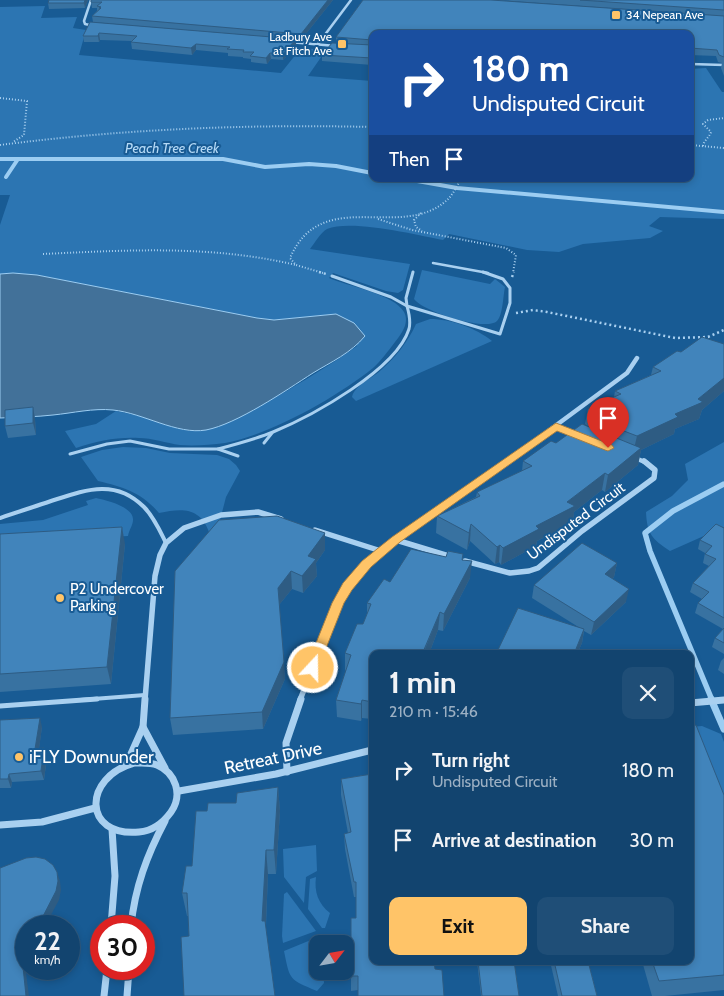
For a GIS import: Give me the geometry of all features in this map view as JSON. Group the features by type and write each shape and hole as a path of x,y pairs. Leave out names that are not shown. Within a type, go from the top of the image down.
{"street":[{"path":"91,0 85,17 85,24 103,26"},
{"path":"318,44 351,0"},
{"path":"288,42 345,46"},
{"path":"694,64 724,65"},
{"path":"287,772 284,753 287,734 338,603 359,571 381,551 556,427 627,373 637,358"},
{"path":"556,427 578,437"},
{"name":"Undisputed Circuit","path":"396,540 503,573 529,572 538,568 582,531 654,478 655,470 648,463 630,456"},
{"path":"126,765 143,728 155,576 158,562 166,543 177,533 194,524 225,513 260,512 288,521"},
{"path":"307,527 381,551"},
{"path":"694,703 724,700"},
{"path":"132,915 133,897 144,860 165,820 173,811 179,791 177,782 165,768 143,728"},
{"name":"Retreat Drive","path":"179,791 287,772 369,751"},
{"path":"165,768 142,762 126,765 117,769 102,782 95,799 95,808 104,824 125,833 139,833 153,828 165,820"},
{"path":"0,825 42,822 95,808"},
{"path":"112,829 115,876 112,915"},
{"path":"104,996 106,980"},
{"path":"127,996 128,980"}],"lane":[{"path":"332,276 391,297 408,306 500,334 511,292 509,284 493,275 433,263"},
{"path":"70,454 107,444 130,441 169,449 218,449 274,432 338,397 380,365 399,345 408,330 411,318 406,298 413,272"},
{"path":"264,443 274,432"},
{"path":"218,449 238,456"},
{"path":"0,518 95,487 121,493 145,508 166,543"},
{"path":"0,706 145,695"}],"path":[{"path":"0,98 27,101 24,135 12,143"},
{"path":"703,146 704,141 710,136 711,132 703,124 708,120 724,118"},
{"path":"0,144 102,132 297,125 369,127"},
{"path":"694,145 724,148"},
{"path":"296,265 290,258 293,249 299,239 310,231 339,219 356,216 405,217 422,213 434,209 448,199 460,182"},
{"path":"422,213 414,220 416,227 425,233"},
{"path":"372,217 425,233 506,248 516,255 516,265 509,284"},
{"path":"43,254 192,249 266,257 332,276"},
{"path":"506,316 533,310 675,338 708,337 724,330"}],"shaded area":[{"path":"45,6 41,18 77,17 73,28 86,30 79,55 281,73 301,48 326,50 308,76 369,81 369,182 694,182 694,69 706,68 722,92 724,92 724,219 660,217 649,226 663,231 650,238 583,244 559,252 527,250 449,234 443,240 367,227 338,226 327,229 310,249 410,264 403,290 398,293 386,291 333,273 329,278 381,295 399,306 406,316 402,332 373,368 341,391 302,413 243,439 208,445 180,445 144,438 122,438 99,441 76,448 65,431 96,424 116,411 143,417 182,430 194,431 229,421 277,396 357,346 336,314 274,320 257,318 37,275 0,274 0,225 10,195 0,195 0,7"},
{"path":"422,270 490,284 495,279 505,287 499,318 491,324 468,322 454,319 419,304 414,299"},
{"path":"0,274 37,275 257,318 274,320 336,314 354,323 365,336 341,357 261,406 232,421 206,430 195,431 172,427 136,415 113,410 90,410 47,416 0,418"},
{"path":"430,319 463,325 479,332 492,341 356,401 352,397 356,389 391,361 401,349 416,324"},
{"path":"724,442 724,527 670,551 659,543 649,531 646,512 672,496 688,480 685,464"},
{"path":"123,447 146,448 170,453 217,455 229,459 236,465 240,471 226,497 217,532 209,532 201,518 189,511 175,510 159,513 146,500 132,492 98,481 81,457 102,450"},
{"path":"96,498 119,505 129,511 133,520 128,536 0,543 0,524 43,520 88,505 86,501"},
{"path":"702,726 721,734 724,742 724,814 694,737 694,727"},
{"path":"316,845 317,871 306,877 304,903 284,877 283,849"},
{"path":"316,877 318,897 322,906 330,913 325,928 322,928 308,909 310,879"},
{"path":"287,892 316,931 283,943 284,894"},
{"path":"309,941 309,980 324,980 324,983 317,991 292,978 284,951"}],"building":[{"path":"49,0 85,0 84,3 48,3"},
{"path":"91,0 328,0 301,34 92,16 101,8 97,6 102,2 91,2"},
{"path":"363,0 491,0 724,16 724,57 719,55 717,50 694,48 694,30 369,30 369,40 336,37"},
{"path":"580,0 724,0 724,10"},
{"path":"90,22 296,39 283,54 270,53 266,58 250,56 254,52 227,49 230,47 196,44 191,48 131,42 137,36 99,33 98,36 83,36"},
{"path":"332,43 369,45 369,58 322,55"},
{"path":"702,337 724,344 724,378 698,399 703,402 675,414 678,417 637,436 590,418 598,413 588,408 621,394 615,391 661,371 653,367 677,351 681,352"},
{"path":"33,407 33,423 5,426 5,410"},
{"path":"582,424 641,448 608,475 605,473 567,502 575,506 536,526 539,529 503,548 500,545 497,547 471,524 469,533 437,516 480,496 477,492 532,466 523,461 551,441 556,443"},
{"path":"277,516 325,533 308,556 316,559 302,576 291,571 278,588 284,662 262,712 170,718 175,571 219,520"},
{"path":"716,524 724,528 724,618 698,603 709,592 693,583 716,559 705,554 712,546 700,540"},
{"name":"P2 Undercover Parking","path":"122,527 107,667 0,674 0,534"},
{"path":"582,543 617,563 605,574 629,589 594,622 534,585"},
{"path":"411,549 446,557 448,551 463,554 462,560 472,561 444,614 440,612 424,650 369,650 369,701 362,700 361,704 336,700 351,655 345,653 357,624 363,624 371,604 367,603 384,579 390,582"},
{"path":"518,608 584,629 576,650 498,650"},
{"path":"724,628 724,643 715,638"},
{"name":"iFLY Downunder","path":"40,718 35,749 44,748 41,771 9,774 8,779 0,779 0,720"},
{"path":"694,725 696,725 724,795 724,975 659,981 653,965 694,965"},
{"path":"369,774 369,965 434,965 435,969 442,970 444,996 358,996 358,976 354,976 354,935 351,935 351,918 356,918 356,882 354,882 344,834 351,832 341,779"},
{"path":"278,787 274,850 266,850 262,921 265,921 275,996 184,996 181,937 189,936 187,893 182,893 186,866 192,866 196,811 207,811 208,803 236,803 237,793"},
{"path":"36,857 45,859 53,865 57,872 58,881 56,891 44,915 15,915 15,980 24,980 26,996 0,996 0,868 26,858"},
{"path":"478,965 515,965 519,996 482,996"},
{"path":"555,965 589,965 597,996 562,996"}],"waterway":[{"name":"Peach Tree Creek","path":"0,159 18,159"},
{"path":"6,177 18,159"},
{"name":"Peach Tree Creek","path":"18,159 223,159 265,167 309,164 336,166 369,172"},
{"name":"Peach Tree Creek","path":"423,182 457,188 724,212"},
{"path":"691,650 650,551 645,533 673,511 724,484"},
{"path":"694,657 712,700"},
{"path":"711,699 724,729"}],"place":[{"name":"34 Nepean Ave","path":"616,15"},
{"name":"Ladbury Ave at Fitch Ave","path":"342,44"},
{"name":"P2 Undercover Parking","path":"60,598"},
{"name":"iFLY Downunder","path":"19,757"}],"route":[{"path":"313,668 338,603 359,571 374,556 556,427 608,448"}]}
